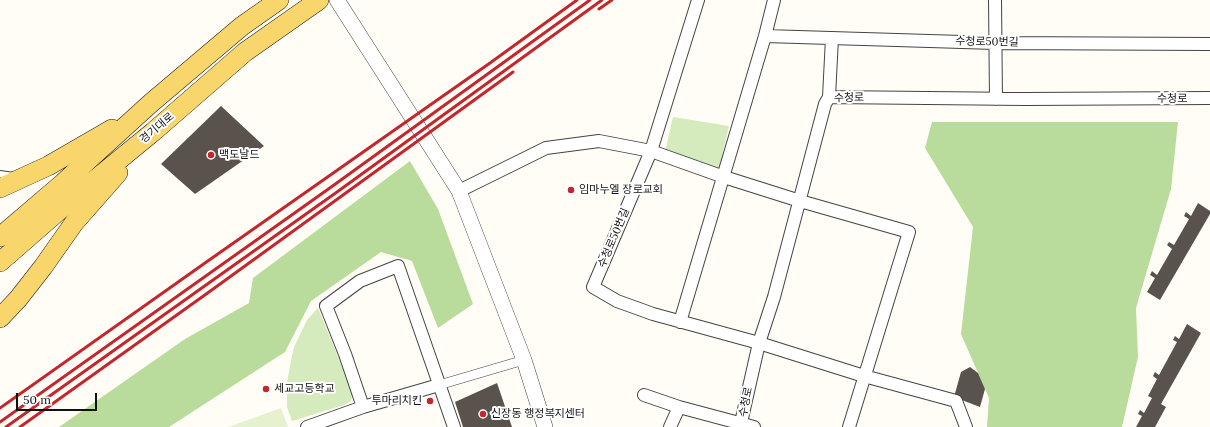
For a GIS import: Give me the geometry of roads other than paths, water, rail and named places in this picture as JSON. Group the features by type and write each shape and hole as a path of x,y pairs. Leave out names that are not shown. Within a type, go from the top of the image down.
{"main road":[{"name":"경기대로","path":"0,237 63,183 139,114 242,26 279,0"},
{"name":"경기대로","path":"0,262 245,52 319,0"},
{"path":"0,188 48,166 139,114"},
{"path":"0,318 18,299 43,267 74,223 106,185 136,155 153,132"}],"street":[{"path":"337,0 459,191 524,360 545,427"},
{"name":"수청로50번길","path":"698,0 651,151 593,287 617,301 653,314 864,376 956,401 966,427"},
{"path":"680,322 724,177 774,0"},
{"path":"995,0 994,43 996,99"},
{"name":"수청로50번길","path":"765,36 994,43 1210,44"},
{"path":"829,97 832,38"},
{"name":"수청로","path":"741,426 759,344 774,297 825,104 829,97 996,99 1210,98"},
{"path":"459,191 546,148 599,141 651,151 724,177 800,201 909,232 849,427"},
{"path":"362,407 345,354 326,306 360,281 398,266 454,427"},
{"path":"307,427 362,407 524,360"},
{"path":"644,395 741,426 754,427"},
{"path":"670,427 679,406"}],"lane":[{"path":"0,174 23,178"}],"railway":[{"path":"0,408 490,63 577,0"},
{"path":"0,422 334,185 590,0"},
{"path":"6,427 337,192 602,0"},
{"path":"599,9 612,0"},
{"path":"20,427 513,72"}],"place":[{"name":"맥도날드","path":"211,155"},
{"name":"임마누엘 장로교회","path":"571,190"},
{"name":"세교고등학교","path":"266,389"},
{"name":"투마리치킨","path":"430,401"},
{"name":"신장동 행정복지센터","path":"483,414"}]}
